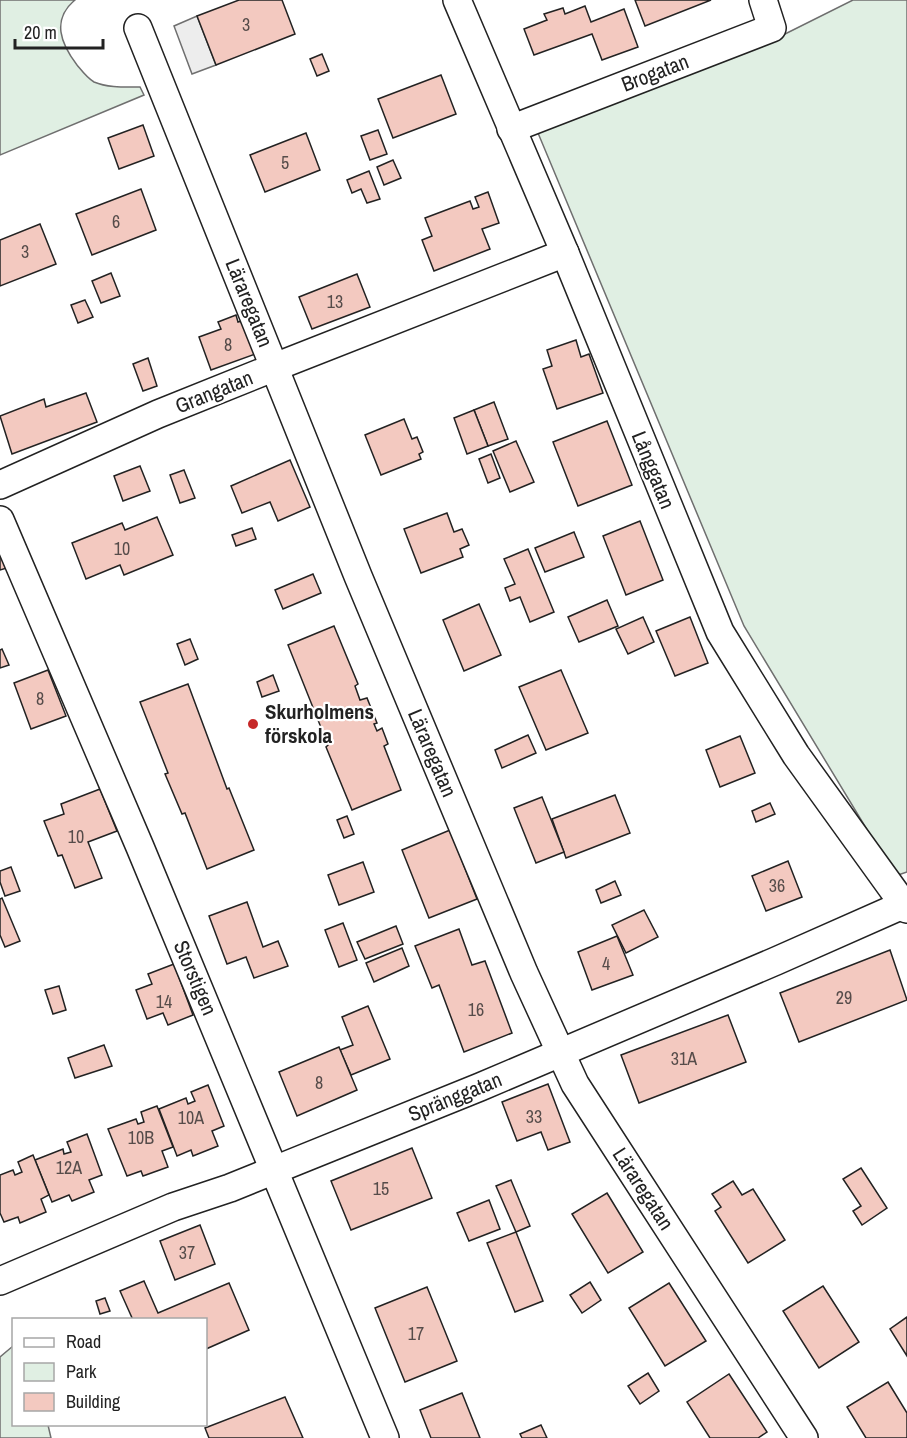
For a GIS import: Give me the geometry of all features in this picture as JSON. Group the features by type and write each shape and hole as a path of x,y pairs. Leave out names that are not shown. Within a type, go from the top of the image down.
{"street":[{"name":"Långgatan","path":"457,0 565,253 720,632 796,755 906,905"},
{"name":"Brogatan","path":"511,129 772,28 763,0"},
{"name":"Läraregatan","path":"138,28 358,576 524,973 560,1053 575,1084 804,1438"},
{"name":"Grangatan","path":"0,485 158,414 565,253"},
{"name":"Storstigen","path":"0,520 140,847 385,1438"},
{"name":"Spränggatan","path":"0,1281 173,1207 275,1170 560,1053 906,905"}],"green space":[{"path":"0,0 75,0 63,16 61,32 67,49 77,65 94,82 111,86 140,87 144,95 0,155"},
{"path":"853,0 907,0 907,872 895,876 744,626 538,133 779,37"},
{"path":"12,1347 12,1426 48,1426 51,1438 0,1438 0,1357"}],"shaded area":[{"path":"197,16 216,65 192,74 174,26"}],"building":[{"path":"239,0 282,0 295,34 216,65 197,16"},
{"path":"635,0 711,0 645,26"},
{"path":"585,6 591,22 624,9 638,47 602,60 592,34 534,55 524,29 547,20 544,14 563,8 565,14"},
{"path":"322,54 329,71 317,76 310,59"},
{"path":"441,75 456,114 393,138 378,99"},
{"path":"143,125 154,156 119,169 108,138"},
{"path":"378,130 387,154 370,160 361,136"},
{"path":"306,133 320,170 265,192 250,155"},
{"path":"393,160 401,178 384,185 377,167"},
{"path":"369,171 380,199 367,203 361,189 352,193 347,180"},
{"path":"141,189 156,230 92,255 76,214"},
{"path":"488,192 499,223 482,229 490,249 434,271 422,240 432,236 425,218 470,201 473,209 479,207 475,197"},
{"path":"40,224 56,264 0,286 0,240"},
{"path":"111,273 120,296 101,303 92,281"},
{"path":"357,274 370,307 312,329 299,297"},
{"path":"85,300 93,317 78,323 71,305"},
{"path":"236,315 238,322 245,320 258,353 211,370 199,337 221,329 218,322"},
{"path":"576,340 581,357 589,354 603,393 557,409 543,369 552,366 547,350"},
{"path":"148,358 157,386 143,391 133,364"},
{"path":"86,393 97,422 12,454 0,416 44,399 46,407"},
{"path":"494,402 508,439 488,446 474,410"},
{"path":"474,410 488,446 467,454 454,418"},
{"path":"404,419 412,439 417,437 423,452 419,454 421,459 381,475 365,435"},
{"path":"607,421 632,485 578,506 553,442"},
{"path":"516,441 534,482 510,492 493,451"},
{"path":"491,454 500,478 488,483 479,459"},
{"path":"290,460 310,507 278,521 270,502 242,513 231,486"},
{"path":"140,466 150,491 123,501 114,476"},
{"path":"184,470 195,498 180,503 170,475"},
{"path":"447,513 454,532 462,529 469,545 460,549 463,557 421,573 404,529"},
{"path":"157,517 173,555 124,575 120,565 86,579 72,543 122,523 125,530"},
{"path":"640,521 663,580 626,595 603,536"},
{"path":"252,528 256,539 236,546 232,535"},
{"path":"574,532 584,557 545,572 535,548"},
{"path":"0,540 10,567 0,570"},
{"path":"528,549 554,612 530,622 520,597 510,601 505,588 515,584 504,559"},
{"path":"313,574 321,593 283,609 275,590"},
{"path":"607,600 618,626 579,642 568,617"},
{"path":"479,604 501,655 464,671 443,620"},
{"path":"643,617 654,642 628,654 616,629"},
{"path":"690,617 708,663 675,676 656,631"},
{"path":"334,626 358,684 355,686 360,700 367,698 377,723 374,724 377,731 382,728 388,744 384,746 401,790 352,810 288,645"},
{"path":"190,639 198,659 185,665 177,644"},
{"path":"2,649 9,665 0,668 0,650"},
{"path":"48,670 66,716 31,729 14,683"},
{"path":"561,670 588,733 546,750 519,687"},
{"path":"273,675 279,691 262,697 257,682"},
{"path":"188,684 227,789 229,788 254,850 207,869 185,813 182,814 165,774 168,773 140,702"},
{"path":"528,735 536,753 502,768 495,750"},
{"path":"740,736 755,773 720,787 706,750"},
{"path":"100,789 117,831 88,842 102,878 75,888 62,855 58,856 44,821 64,814 61,804"},
{"path":"615,795 630,833 566,858 552,819"},
{"path":"542,797 564,852 536,863 514,808"},
{"path":"770,803 775,814 756,822 752,811"},
{"path":"347,816 354,834 344,838 337,820"},
{"path":"450,830 477,899 429,918 402,850"},
{"path":"788,861 802,897 766,911 752,876"},
{"path":"363,862 374,892 339,905 328,875"},
{"path":"11,867 20,891 5,896 0,882 0,871"},
{"path":"615,881 621,895 601,903 596,890"},
{"path":"2,898 20,941 5,947 0,935 0,899"},
{"path":"247,902 263,947 278,941 288,966 254,978 246,957 227,964 209,916"},
{"path":"644,910 658,937 626,953 612,925"},
{"path":"343,923 357,960 339,967 325,930"},
{"path":"396,926 403,944 365,959 357,942"},
{"path":"459,929 472,965 485,961 512,1033 464,1052 439,985 432,988 415,946"},
{"path":"617,936 633,975 592,990 578,952"},
{"path":"402,948 409,966 374,982 366,963"},
{"path":"890,950 907,1000 799,1042 780,993"},
{"path":"174,964 193,1015 168,1025 163,1013 147,1019 136,990 152,984 148,974"},
{"path":"59,986 66,1010 53,1014 45,990"},
{"path":"368,1006 390,1059 351,1075 340,1050 353,1045 342,1017"},
{"path":"728,1015 746,1062 639,1103 621,1055"},
{"path":"104,1045 112,1066 75,1078 68,1058"},
{"path":"339,1047 357,1090 297,1116 279,1072"},
{"path":"548,1084 570,1142 548,1150 541,1132 517,1141 502,1102"},
{"path":"208,1085 224,1126 212,1131 218,1146 193,1156 191,1150 177,1156 159,1109 186,1098 188,1104 195,1101 191,1092"},
{"path":"157,1106 173,1147 162,1151 168,1167 143,1176 141,1171 127,1176 108,1129 136,1119 138,1124 144,1122 141,1112"},
{"path":"87,1134 102,1175 89,1180 94,1192 72,1201 69,1195 52,1202 35,1160 63,1149 64,1154 71,1152 67,1142"},
{"path":"412,1148 432,1198 351,1230 331,1181"},
{"path":"33,1155 49,1195 41,1199 46,1212 20,1223 18,1217 4,1222 0,1213 0,1175 13,1170 15,1175 22,1172 18,1162"},
{"path":"861,1168 887,1208 862,1225 853,1211 861,1206 843,1179"},
{"path":"511,1180 530,1226 516,1232 496,1186"},
{"path":"733,1181 742,1195 753,1189 785,1240 748,1263 715,1211 721,1207 712,1194"},
{"path":"607,1193 643,1252 608,1273 572,1214"},
{"path":"489,1200 500,1229 469,1241 457,1213"},
{"path":"200,1225 215,1264 175,1280 160,1241"},
{"path":"516,1232 543,1301 515,1312 487,1243"},
{"path":"144,1281 158,1313 229,1283 249,1330 207,1349 207,1318 132,1318 120,1291"},
{"path":"590,1282 601,1300 582,1313 570,1295"},
{"path":"669,1283 706,1341 665,1366 629,1308"},
{"path":"823,1286 859,1342 819,1368 783,1311"},
{"path":"427,1287 457,1361 405,1382 375,1308"},
{"path":"105,1298 110,1311 100,1314 96,1301"},
{"path":"907,1317 907,1356 890,1329"},
{"path":"648,1373 659,1391 640,1404 628,1386"},
{"path":"729,1374 767,1432 758,1438 710,1438 687,1402"},
{"path":"888,1382 907,1413 907,1438 866,1438 847,1407"},
{"path":"462,1393 480,1438 431,1438 420,1410"},
{"path":"285,1397 303,1438 209,1438 205,1428"},
{"path":"541,1425 547,1438 522,1438 520,1434"}],"place":[{"name":"Skurholmens förskola","path":"253,724"}]}
